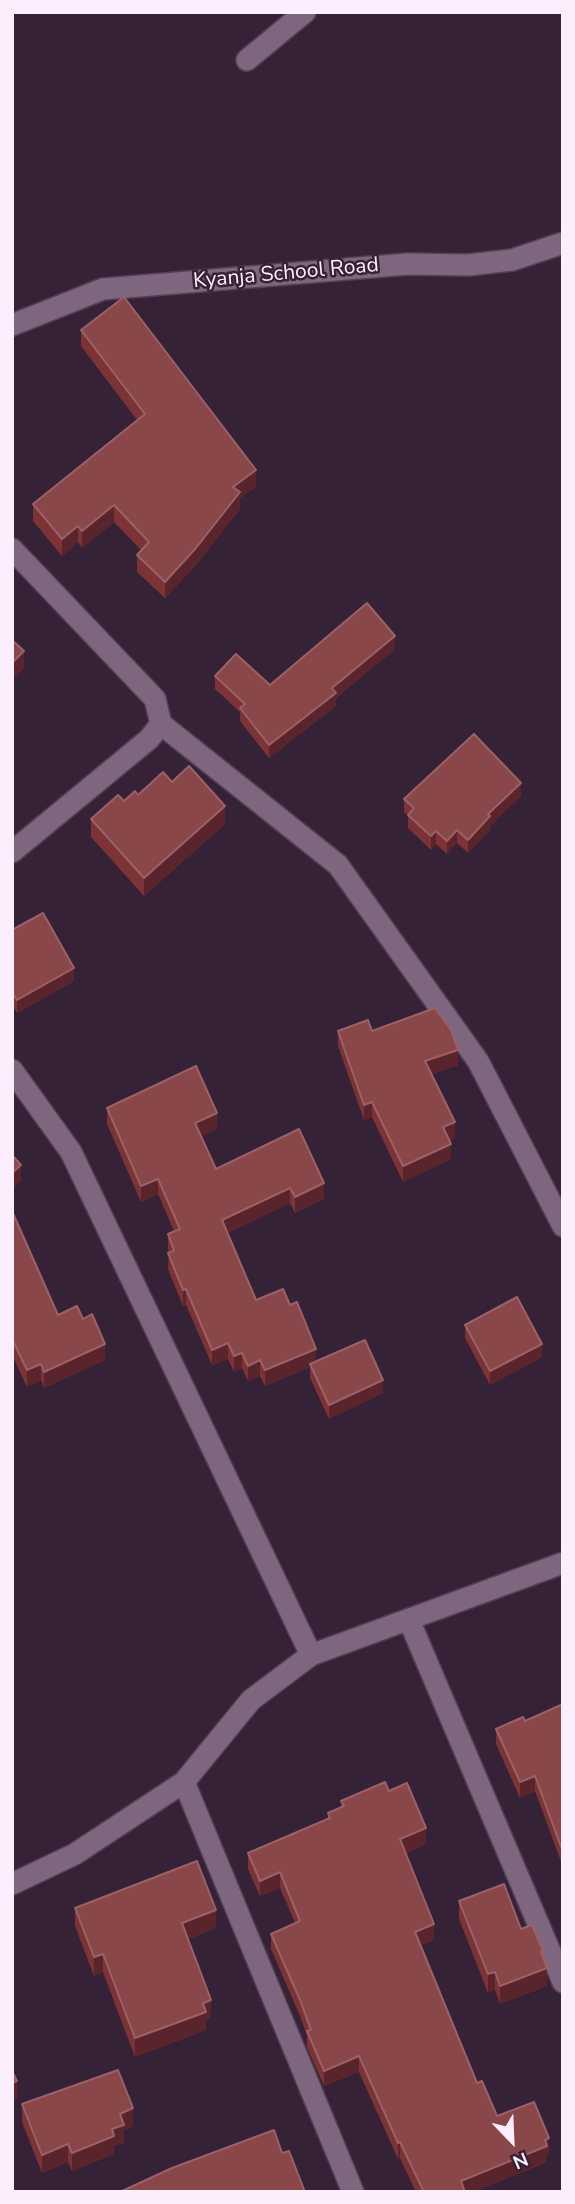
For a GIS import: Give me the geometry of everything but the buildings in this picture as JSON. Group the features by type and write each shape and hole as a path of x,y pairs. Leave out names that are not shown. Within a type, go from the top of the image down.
{"street":[{"path":"247,60 305,12"},
{"name":"Kyanja School Road","path":"12,325 103,289 408,264 468,265 512,260 563,243"},
{"path":"12,549 155,699 162,724 338,865 478,1060 563,1226"},
{"path":"12,852 149,739 162,724"},
{"path":"12,1070 71,1152 311,1655"},
{"path":"12,1884 75,1854 184,1782 251,1700 311,1655 563,1563"},
{"path":"409,1620 563,1982"},
{"path":"184,1782 353,2192"}]}
